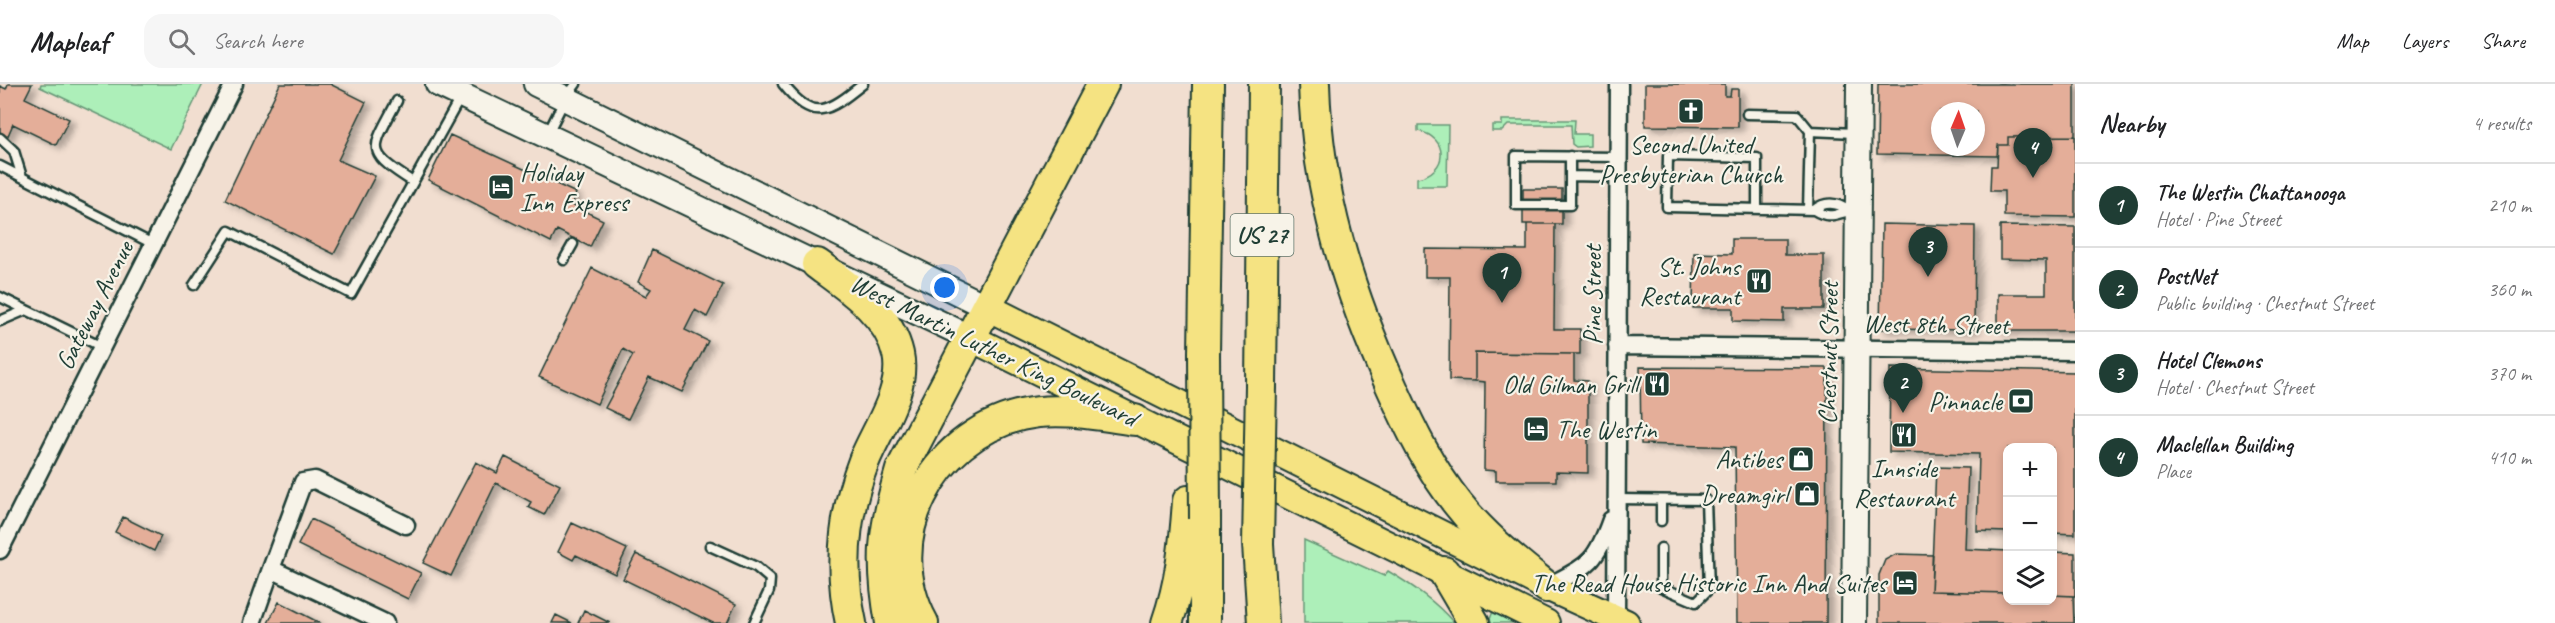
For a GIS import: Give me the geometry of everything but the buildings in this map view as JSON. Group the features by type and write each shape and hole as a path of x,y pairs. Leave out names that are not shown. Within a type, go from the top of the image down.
{"highway":[{"path":"891,623 885,586 883,552 886,524 901,470 914,441 1103,84"},
{"name":"US 27","path":"1205,623 1197,510 1204,354 1208,84"},
{"name":"US 27","path":"1257,623 1263,84"},
{"path":"1314,84 1320,154 1341,256 1352,292 1378,359 1414,437 1438,477 1478,527 1503,552 1547,587"},
{"path":"817,264 874,311 893,338 899,364 897,386 864,463 848,523 843,568 851,623"},
{"path":"923,623 912,597 908,570 912,519 921,491 947,456 981,430 1022,415 1065,412 1135,420"},
{"path":"1167,623 1177,594 1185,551 1197,510"},
{"path":"1258,544 1263,623"},
{"path":"1444,572 1474,623"}],"main road":[{"name":"West Martin Luther King Boulevard","path":"438,84 969,337 1546,623"},
{"name":"West Martin Luther King Boulevard","path":"536,84 571,91 986,306 1547,587 1621,620"},
{"name":"Chestnut Street","path":"1854,623 1857,348 1854,211 1859,133 1859,84"}],"street":[{"name":"Gateway Avenue","path":"0,549 234,84"},
{"name":"Pine Street","path":"1619,84 1615,503 1621,620"},
{"name":"West 8th Street","path":"1617,346 2075,351"},
{"path":"252,623 303,482 315,480 406,525"},
{"name":"Pine Street","path":"1547,587 1585,566 1601,549 1615,503"},
{"path":"271,569 385,623"}],"lane":[{"path":"783,84 800,104 811,108 823,108 835,106 863,84"},
{"path":"546,135 571,91"},
{"path":"194,285 229,231 351,294 462,95"},
{"path":"397,101 376,143 377,153 385,164 413,182"},
{"path":"1747,114 1797,115 1810,131 1811,210"},
{"path":"1810,131 1859,133"},
{"path":"0,138 14,151 22,177"},
{"path":"1570,156 1570,206 1516,205 1516,156 1570,156 1618,157"},
{"path":"1757,209 1757,158 1668,156 1667,207 1757,209 1811,210 1822,204 1830,204 1840,205 1854,211"},
{"path":"0,166 153,244"},
{"path":"1570,176 1618,177"},
{"path":"564,260 573,244"},
{"path":"0,297 102,347"},
{"path":"0,321 26,310"},
{"path":"1661,500 1661,522"},
{"path":"1615,503 1706,500 1709,589 1696,602 1661,587 1660,549"},
{"path":"710,546 756,567 770,579 769,591 754,623"}],"green space":[{"path":"41,84 203,84 171,149 40,87"},
{"path":"1502,120 1575,120 1574,134 1590,134 1590,146 1576,147 1572,144 1571,125 1508,125 1502,131 1492,131 1492,125 1502,125"},
{"path":"1418,125 1448,125 1447,186 1417,186 1417,178 1428,175 1435,169 1440,162 1441,154 1440,147 1435,140 1428,134 1418,131"},
{"path":"1304,540 1384,576 1388,571 1423,594 1454,623 1304,623"},
{"path":"1494,609 1520,623 1492,623 1490,619"}],"place":[{"name":"Second United Presbyterian Church","path":"1691,111"},
{"name":"Maclellan Building","path":"2033,178"},
{"name":"Holiday Inn Express","path":"501,187"},
{"name":"Hotel Clemons","path":"1928,277"},
{"name":"St. Johns Restaurant","path":"1759,281"},
{"name":"The Westin Chattanooga","path":"1502,303"},
{"name":"Old Gilman Grill","path":"1657,384"},
{"name":"Pinnacle","path":"2021,401"},
{"name":"PostNet","path":"1903,413"},
{"name":"The Westin","path":"1536,429"},
{"name":"Innside Restaurant","path":"1904,435"},
{"name":"Antibes","path":"1801,459"},
{"name":"Dreamgirl","path":"1807,494"},
{"name":"The Read House Historic Inn And Suites","path":"1905,583"}]}
